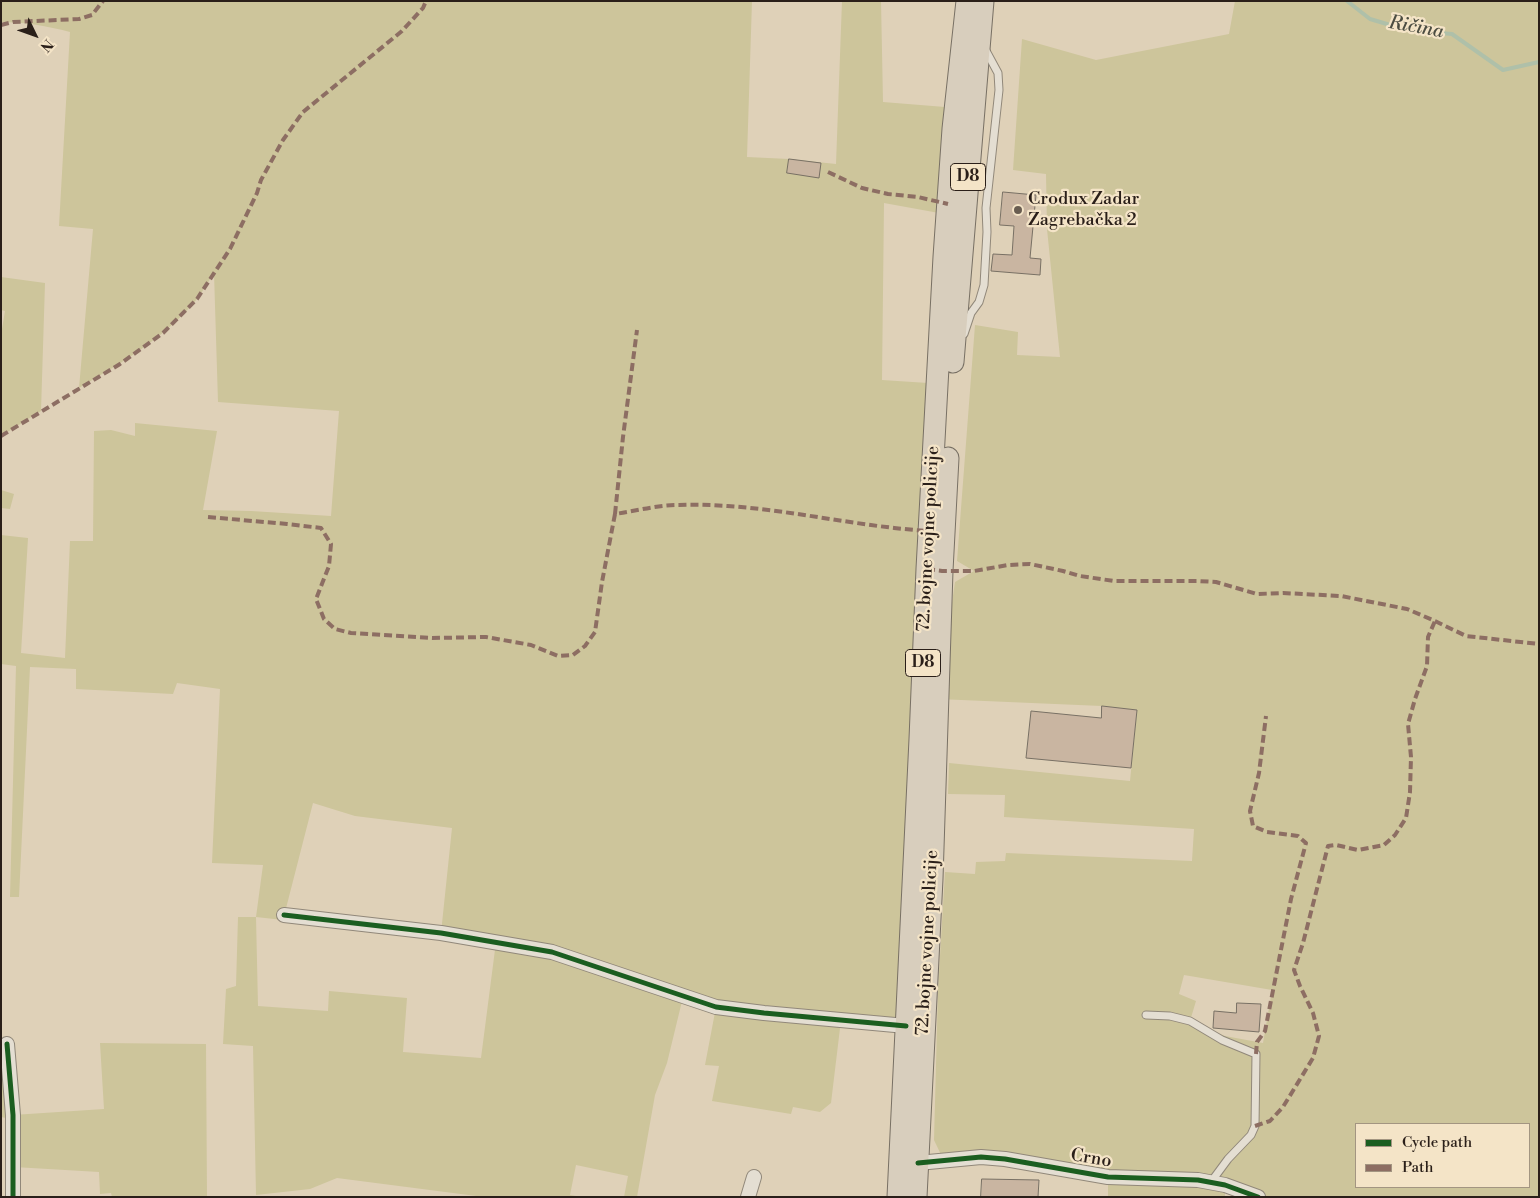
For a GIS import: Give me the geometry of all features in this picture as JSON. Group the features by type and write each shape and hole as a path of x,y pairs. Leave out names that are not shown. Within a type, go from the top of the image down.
{"main road":[{"name":"72. bojne vojne policije","path":"898,1197 927,569 944,258 953,129 967,1"},
{"name":"72. bojne vojne policije","path":"916,1197 932,878 942,571 953,352 983,1"}],"street":[{"path":"284,915 441,933 552,952 716,1007 906,1026"},
{"path":"7,1044 13,1116 13,1197"},
{"name":"Crno","path":"918,1163 981,1157 1030,1163 1108,1177 1198,1180 1225,1185 1258,1197"},
{"path":"748,1197 754,1177"}],"lane":[{"path":"1146,1015 1170,1016 1190,1021 1222,1040 1256,1054 1255,1126 1251,1135 1228,1159 1211,1183"}],"shaded area":[{"path":"1,1 752,1 747,157 836,164 842,1 881,1 883,102 945,107 939,213 884,203 882,380 928,383 899,1026 841,1020 831,1103 820,1112 793,1107 791,1114 712,1101 719,1066 705,1065 716,1007 683,997 667,1063 655,1095 637,1197 624,1197 628,1176 576,1165 570,1195 582,1197 484,1197 337,1178 310,1189 256,1195 253,1046 223,1044 226,989 236,986 238,917 256,917 263,865 212,863 220,689 177,683 173,694 76,689 76,669 30,667 19,897 10,897 16,666 1,664 1,535 28,538 21,653 65,658 70,541 93,541 94,431 111,430 135,436 135,423 217,431 203,510 331,516 339,411 218,402 214,273 197,299 157,338 79,388 93,229 59,226 70,32 36,25 1,22","holes":["313,803 355,816 452,828 441,933 496,942 481,1058 403,1052 407,998 329,991 328,1011 258,1006 256,917 283,920"]},
{"path":"1235,1 1539,1 1539,1197 1270,1197 1225,1185 1225,1197 1108,1197 1108,1177 1047,1166 944,1161 934,1140 938,990 945,872 975,874 976,862 1005,861 1006,853 1192,861 1194,829 1004,817 1005,795 948,794 949,763 1130,781 1137,710 1102,706 938,699 955,582 974,571 957,561 975,325 1018,332 1017,355 1060,357 1047,229 1046,174 1013,170 1022,39 1096,60 1229,34","holes":["1184,975 1272,990 1263,1043 1225,1036 1190,1021 1196,1001 1179,994"]},
{"path":"1,277 45,283 41,411 1,436 1,335 5,311 1,310"},
{"path":"1,490 14,494 10,509 1,508"},
{"path":"1,1038 7,1044 6,1118 1,1117"},
{"path":"100,1043 206,1044 207,1197 112,1197 111,1193 100,1194 99,1172 14,1167 13,1115 104,1109"}],"building":[{"path":"789,159 821,163 819,178 787,173"},
{"path":"1003,192 1036,195 1030,258 1041,259 1040,275 991,271 993,254 1012,255 1014,226 1000,225"},
{"path":"1102,706 1137,710 1131,768 1026,758 1031,711 1101,718"},
{"path":"1237,1003 1261,1004 1259,1032 1213,1028 1214,1011 1236,1013"},
{"path":"982,1179 1039,1180 1038,1197 981,1197"}],"waterway":[{"name":"Ričina","path":"1347,1 1370,19 1407,30 1452,34 1503,70 1539,62"}],"marked path":[{"path":"1,25 13,22 79,19 92,15 103,1"},
{"path":"1,436 120,364 163,333 197,299 230,249 257,193 261,180 283,140 303,112 402,31 423,8 426,1"},
{"path":"828,172 862,188 948,204"},
{"path":"615,514 637,330"},
{"path":"208,517 321,528 331,544 329,566 316,599 324,619 335,629 351,633 432,638 486,637 531,645 558,656 573,655 585,646 595,632 615,514 663,506 710,505 742,507 929,531"},
{"path":"927,569 974,571 1008,565 1030,564 1080,576 1114,581 1216,582 1257,594 1283,593 1341,596 1407,609 1466,636 1539,644"},
{"path":"1255,1126 1270,1121 1283,1107 1313,1058 1319,1036 1313,1013 1294,970 1303,943 1328,846 1336,845 1358,850 1384,845 1395,835 1406,818 1410,792 1411,757 1408,724 1427,666 1428,637 1435,621"},
{"path":"1256,1054 1257,1042 1265,1031 1291,899 1306,843 1298,836 1267,832 1253,826 1250,811 1259,773 1266,716"}],"cycle path":[{"path":"284,915 441,933 552,952 716,1007 906,1026"},
{"path":"7,1044 13,1115 13,1197"},
{"path":"918,1163 981,1157 1005,1159 1108,1177 1198,1180 1225,1185 1258,1197"}],"place":[{"name":"Crodux Zadar Zagrebačka 2","path":"1018,210"}]}
